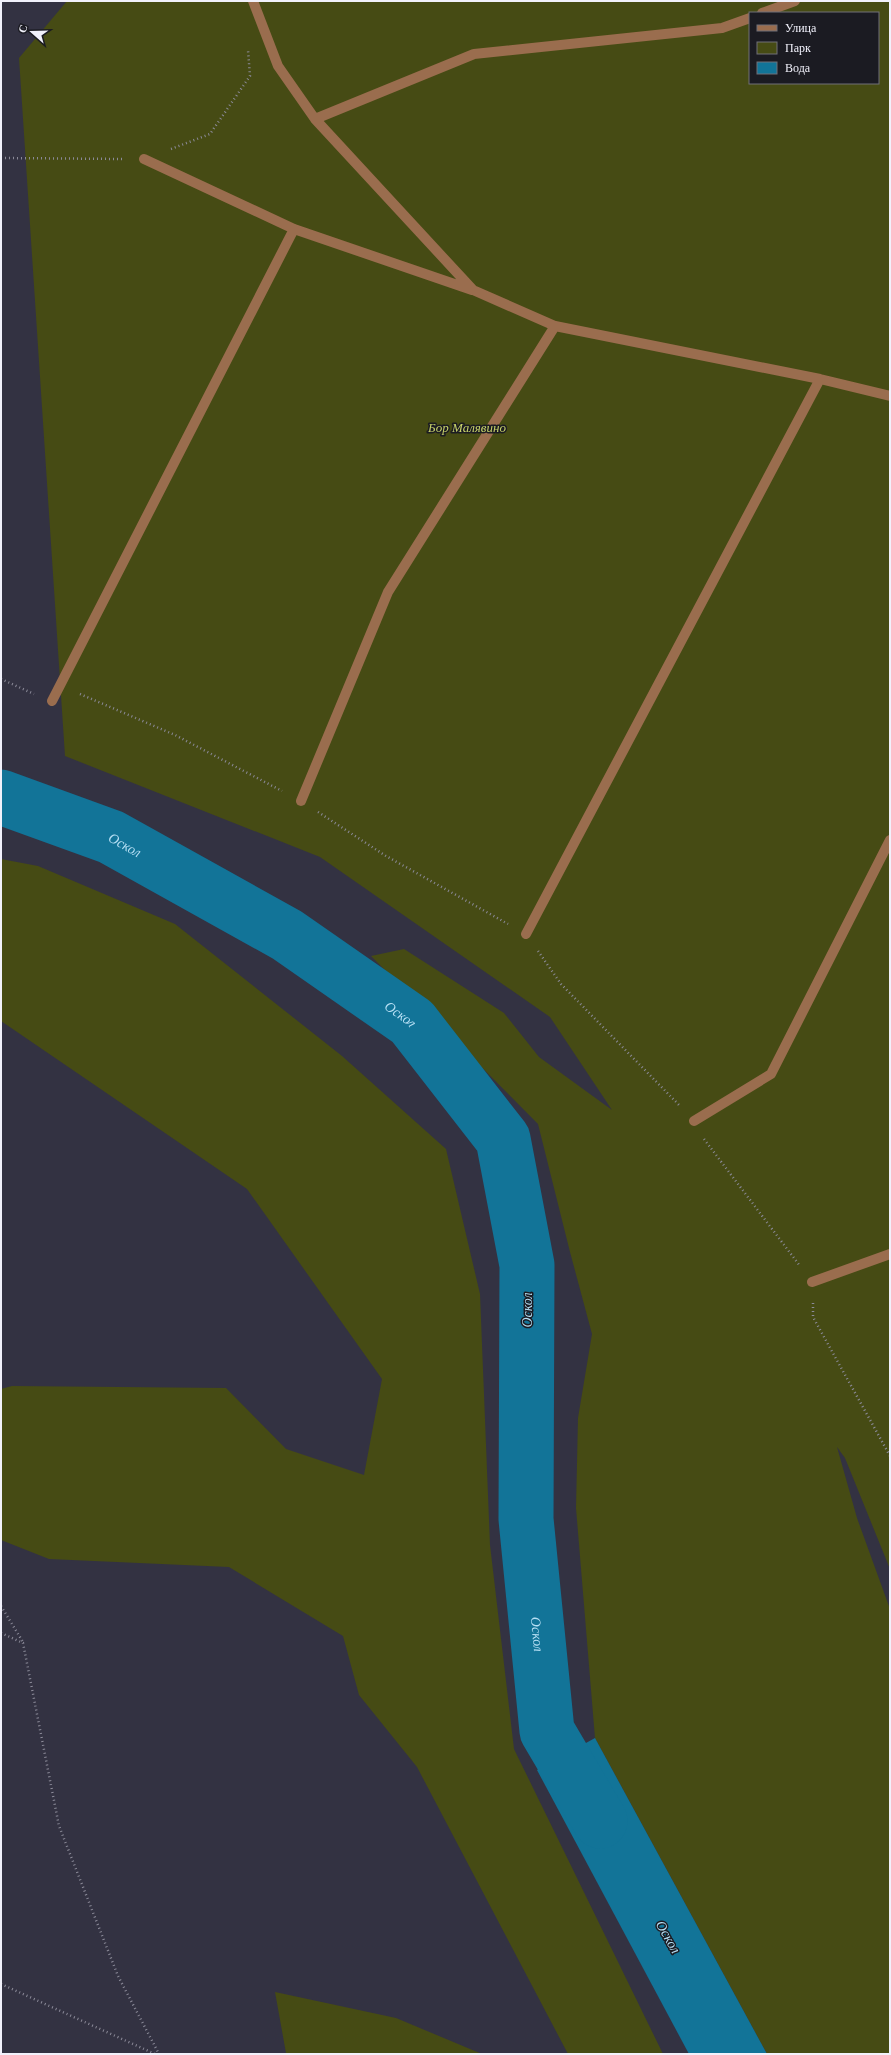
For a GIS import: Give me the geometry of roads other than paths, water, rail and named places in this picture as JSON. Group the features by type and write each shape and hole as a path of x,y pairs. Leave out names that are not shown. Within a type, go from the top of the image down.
{"street":[{"path":"254,1 278,66 315,119 473,290"},
{"path":"765,12 795,1"},
{"path":"315,119 474,54 722,28 749,18"},
{"path":"144,159 294,229 473,290 555,326 820,379 890,396"},
{"path":"52,701 294,229"},
{"path":"301,801 388,592 555,326"},
{"path":"526,934 820,379"},
{"path":"694,1121 771,1074 890,840"},
{"path":"812,1282 890,1254"}],"water":[{"path":"595,1738 767,2054 689,2054 537,1770"}],"waterway":[{"name":"Оскол","path":"1,797 111,837 287,935 412,1022 503,1139 527,1265 526,1519 547,1731 600,1821"}],"park label":[{"name":"Бор Малявино","path":"467,427"}]}
